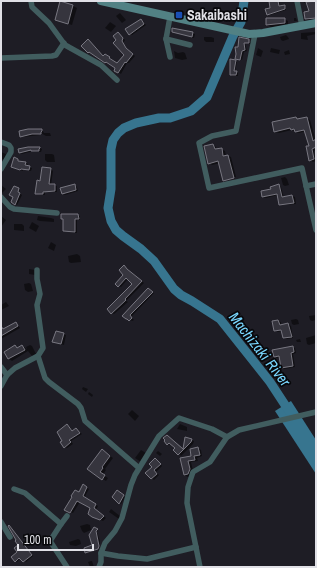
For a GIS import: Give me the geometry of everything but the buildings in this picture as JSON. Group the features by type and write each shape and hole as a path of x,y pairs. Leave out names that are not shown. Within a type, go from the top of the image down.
{"main road":[{"path":"101,1 244,33 255,34 316,23"}],"street":[{"path":"31,1 32,7 49,23 64,43 101,65 117,80"},
{"path":"297,1 302,26"},
{"path":"170,17 166,39 170,57"},
{"path":"255,34 236,131 212,136 199,143 209,188 302,168 316,230"},
{"path":"166,39 190,45"},
{"path":"1,58 52,56 56,55 64,43"},
{"path":"1,142 9,145 11,152 1,169"},
{"path":"306,186 316,184"},
{"path":"1,197 14,209 57,213"},
{"path":"1,386 7,376 15,368 38,356 43,348 37,305 40,294 36,280 37,270"},
{"path":"38,356 45,378 78,404 81,408 85,421 139,468"},
{"path":"1,367 7,376"},
{"path":"200,567 187,503 188,487 193,472 210,462 227,437 239,430 316,412"},
{"path":"99,567 101,562 101,553 105,543 116,531 122,518 131,485 139,468 159,436 179,418 212,429 227,437"},
{"path":"14,489 25,493 61,524"},
{"path":"67,516 50,541 67,567"},
{"path":"1,522 10,537"},
{"path":"101,553 147,559 196,547"}],"water":[{"path":"291,401 316,440 316,474 275,411"}],"waterway":[{"name":"Machizaki River","path":"244,1 241,22 233,36 207,97 191,111 170,118 159,118 136,123 124,128 113,140 111,149 111,189 108,208 111,221 116,230 154,261 174,289 181,295 220,319 270,382 291,414"}],"place":[{"name":"Sakaibashi","path":"179,15"}]}
